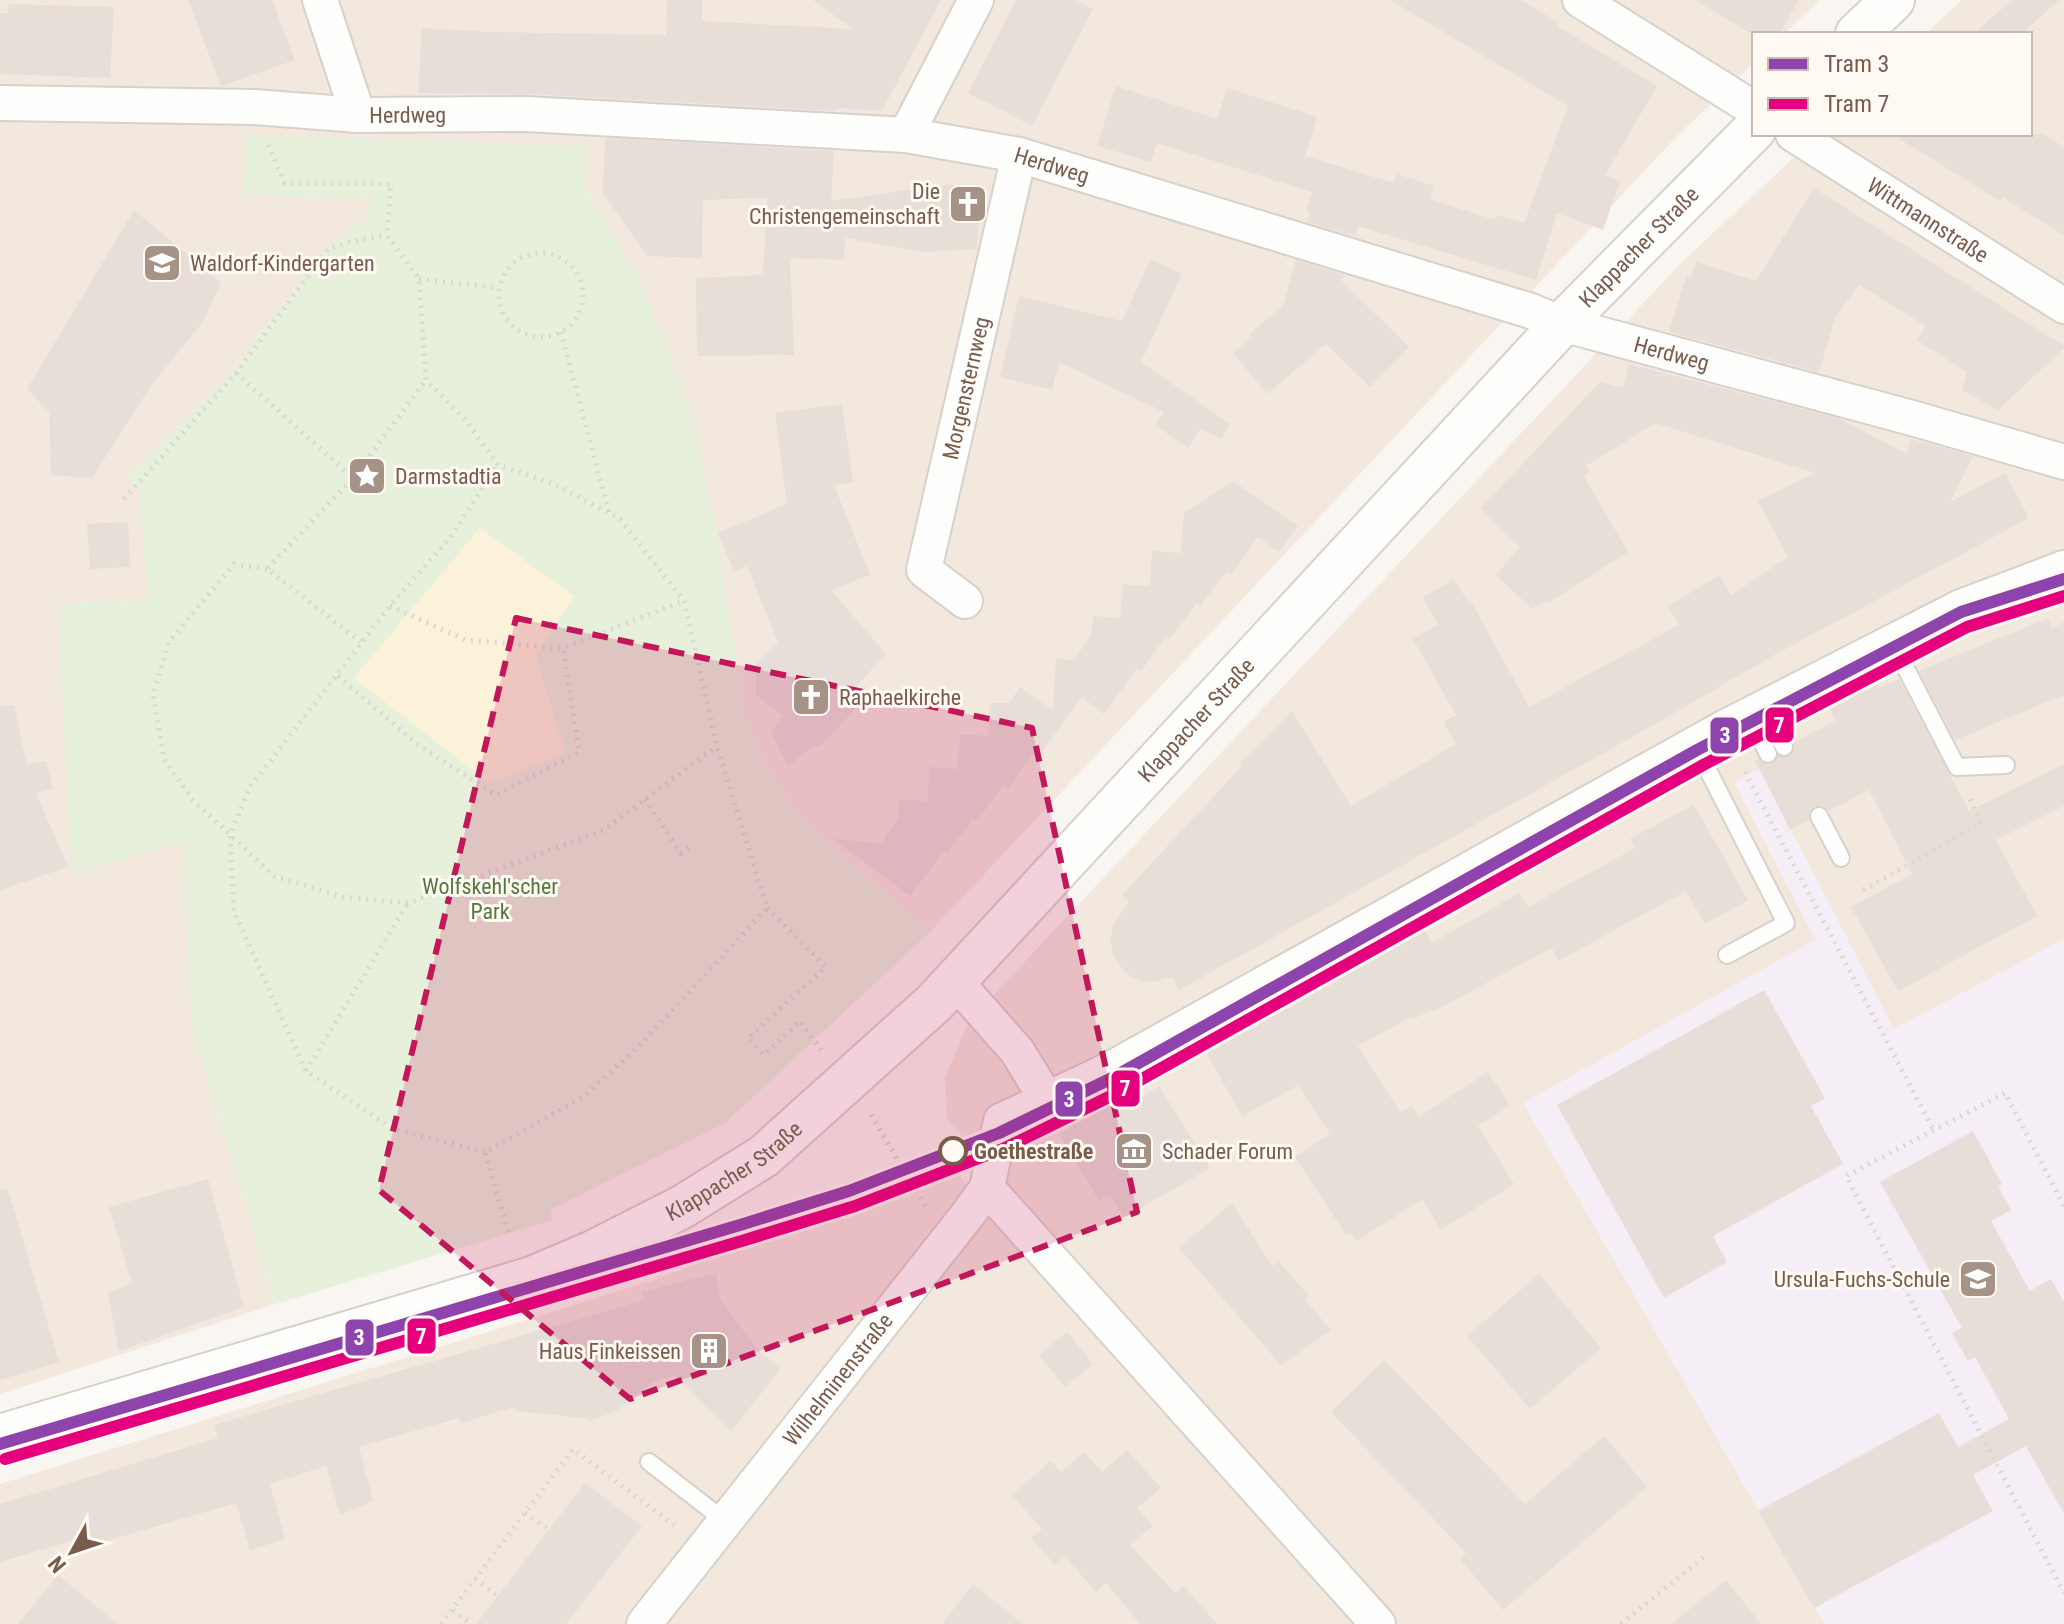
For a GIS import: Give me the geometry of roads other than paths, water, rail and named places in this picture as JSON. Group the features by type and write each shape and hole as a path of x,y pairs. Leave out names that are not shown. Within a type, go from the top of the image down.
{"street":[{"path":"320,0 358,115"},
{"path":"906,135 976,0"},
{"path":"1580,0 1752,108"},
{"path":"1859,32 1893,0"},
{"name":"Herdweg","path":"0,103 254,107 358,115 526,114 906,135 1019,155 1531,311 1562,324 2064,462"},
{"name":"Klappacher Straße","path":"0,1436 525,1280 591,1253 682,1207 764,1156 955,981 1562,324 1752,132"},
{"name":"Wittmannstraße","path":"1796,136 2064,306"},
{"name":"Morgensternweg","path":"965,601 924,570 1019,155"},
{"path":"955,981 1017,1051 1047,1100 1107,1071 1317,957 1733,724 1961,607 2064,568"},
{"name":"Wilhelminenstraße","path":"644,1624 987,1188 1001,1121 1047,1100"},
{"path":"987,1188 1378,1624"}],"lane":[{"path":"1892,642 1957,767 2006,765"},
{"path":"1733,724 1784,747"},
{"path":"1733,724 1768,754"},
{"path":"1727,955 1786,923 1733,724"},
{"path":"1819,816 1841,858"},
{"path":"649,1462 725,1521"}],"tram line":[{"name":"3","path":"0,1444 740,1225 849,1191 999,1133 1110,1079 1697,750 1961,612 2064,579"},
{"name":"7","path":"5,1459 855,1206 1005,1148 1117,1093 1705,764 1967,627 2064,596"}],"place":[{"name":"Die Christengemeinschaft","path":"968,204"},
{"name":"Waldorf-Kindergarten","path":"162,263"},
{"name":"Darmstadtia","path":"367,476"},
{"name":"Raphaelkirche","path":"811,697"},
{"name":"Goethestraße","path":"953,1151"},
{"name":"Schader Forum","path":"1134,1151"},
{"name":"Ursula-Fuchs-Schule","path":"1978,1279"},
{"name":"Haus Finkeissen","path":"709,1351"}],"park label":[{"name":"Wolfskehl'scher Park","path":"490,898"}]}
